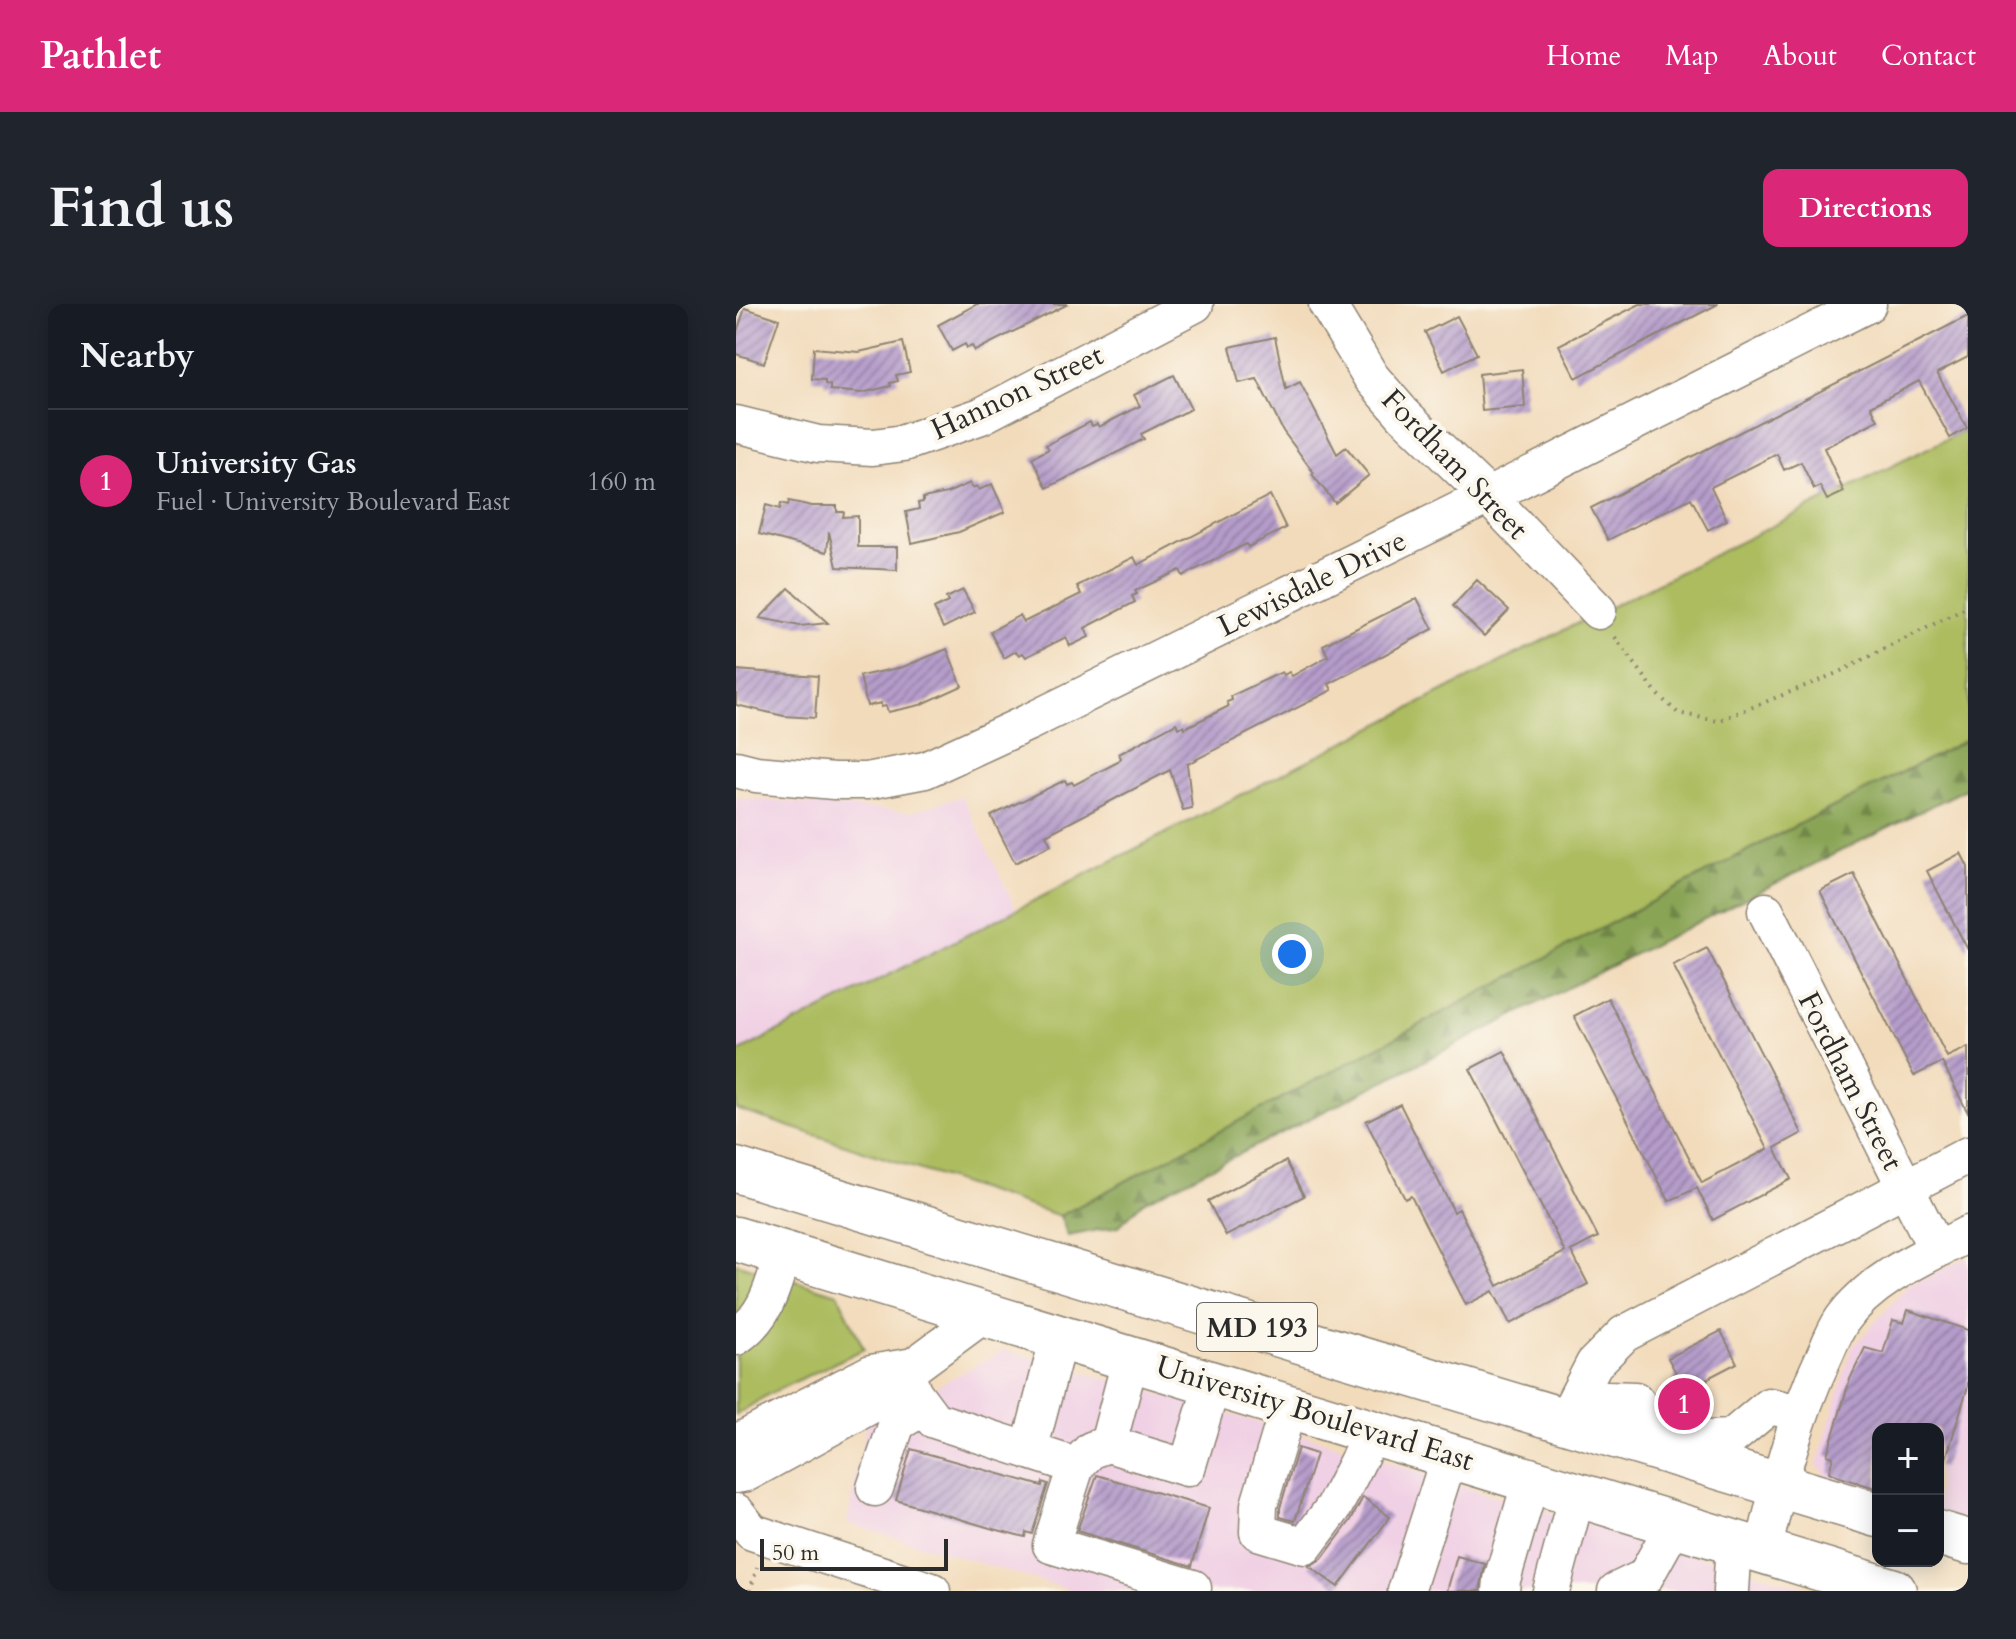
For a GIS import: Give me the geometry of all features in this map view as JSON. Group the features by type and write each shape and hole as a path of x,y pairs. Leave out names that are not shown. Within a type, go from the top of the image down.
{"main road":[{"name":"MD 193","path":"736,1170 980,1246 1572,1409 1778,1484 1872,1513"},
{"name":"University Boulevard East","path":"736,1239 1450,1454 1871,1588"},
{"path":"1944,1535 1968,1542"}],"street":[{"name":"Hannon Street","path":"736,424 818,444 873,447 904,443 981,416 1195,304"},
{"name":"Fordham Street","path":"1327,304 1371,377 1447,459 1488,496 1598,611"},
{"name":"Lewisdale Drive","path":"736,769 783,778 834,781 867,781 925,770 1488,496 1868,304"},
{"name":"Fordham Street","path":"1766,911 1905,1187 1952,1242"},
{"path":"1572,1409 1594,1364 1624,1334 1968,1155"},
{"path":"1731,1591 1778,1484 1814,1378 1843,1320 1885,1281 1952,1242"},
{"path":"736,1337 756,1321 770,1298 783,1253"},
{"path":"736,1475 747,1473 888,1396 910,1371 986,1313"},
{"path":"1029,1451 1059,1336"},
{"path":"1108,1444 1131,1357"},
{"path":"910,1371 924,1407 934,1420 1076,1466"},
{"path":"736,1443 871,1373 910,1371"},
{"path":"1193,1588 1051,1545 1076,1466 1091,1450 1108,1444 1187,1468 1213,1382"},
{"path":"1572,1409 1635,1400 1654,1423 1706,1439 1731,1438 1769,1406 1801,1413"},
{"path":"1289,1405 1259,1505 1258,1532 1305,1546 1334,1507 1373,1431"},
{"path":"875,1488 897,1423 924,1407"},
{"path":"1406,1591 1450,1454"},
{"path":"1501,1591 1531,1480"},
{"path":"1551,1591 1577,1494"},
{"path":"736,1512 752,1532 932,1591"},
{"path":"1616,1591 1645,1577 1674,1525"}],"path":[{"path":"1598,611 1631,661 1668,704 1678,713 1718,721 1837,673 1968,607"},
{"path":"750,1591 757,1567"}],"shaded area":[{"path":"962,796 1017,911 736,1053 736,798 911,812"},
{"path":"1968,1257 1968,1521 1944,1515 1944,1423 1872,1423 1872,1495 1832,1485 1817,1465 1852,1348 1908,1286"},
{"path":"1004,1350 1317,1439 1467,1488 1816,1591 1074,1591 847,1523 866,1425"}],"green space":[{"path":"1968,428 1968,739 1766,841 1060,1216 736,1109 736,1053 1536,644"},
{"path":"1968,739 1968,788 1143,1202 1119,1226 1068,1236 1060,1216 1766,841"},
{"path":"736,1263 838,1294 864,1349 769,1394 736,1415"}],"building":[{"path":"977,304 1068,304 975,351 965,344 952,351 938,325"},
{"path":"1640,304 1718,304 1576,378 1559,345"},
{"path":"745,308 779,319 764,363 736,354 736,335"},
{"path":"1457,316 1477,354 1444,371 1425,332"},
{"path":"1968,316 1968,357 1937,373 1967,428 1950,438 1919,381 1871,406 1878,420 1824,448 1844,492 1827,500 1820,486 1814,489 1801,462 1784,470 1777,454 1711,487 1727,520 1708,530 1691,498 1608,540 1591,508"},
{"path":"1275,337 1286,389 1300,382 1337,454 1346,447 1369,475 1335,503 1283,431 1257,379 1239,383 1230,347"},
{"path":"903,342 910,372 896,375 898,381 890,383 891,386 861,393 830,390 825,380 812,379 814,348 859,352"},
{"path":"1522,369 1525,407 1482,411 1479,374"},
{"path":"1174,375 1191,409 1141,434 1144,439 1047,488 1032,458 1049,449 1046,445 1090,422 1092,426 1097,424 1099,427 1140,406 1134,395"},
{"path":"970,483 972,488 977,486 979,490 992,484 1005,512 959,532 912,543 906,512 919,509 918,503 923,502 923,498 947,493"},
{"path":"1270,495 1286,528 1183,576 1180,570 1135,591 1137,594 1132,596 1135,602 1085,628 1089,637 1070,646 1066,637 1026,657 1016,651 1004,658 990,632 1020,615 1024,622 1081,594 1077,586 1134,557 1138,565"},
{"path":"789,501 812,506 837,506 837,512 844,512 843,517 858,516 858,547 897,547 897,570 837,567 829,532 827,552 759,534 766,505 780,509 781,503 788,505"},
{"path":"1477,580 1509,610 1484,636 1453,606"},
{"path":"789,588 828,623 800,626 760,618"},
{"path":"963,590 975,612 943,628 934,609 948,602 946,598"},
{"path":"1417,598 1433,629 1329,684 1332,690 1187,764 1192,808 1183,810 1170,770 1046,835 1051,845 1015,863 991,816 1065,780 1067,784 1072,782 1074,785 1118,762 1121,758 1119,754 1176,723 1179,728 1184,725 1185,728 1229,706 1227,702 1232,700 1231,696 1282,672 1284,675 1289,672 1292,676 1328,656 1323,645"},
{"path":"947,649 962,686 920,705 888,712 886,706 881,707 881,703 867,706 860,676 903,667"},
{"path":"736,670 818,676 815,718 784,716 736,705"},
{"path":"1961,853 1968,867 1968,950 1927,871"},
{"path":"1854,874 1947,1057 1968,1047 1968,1113 1942,1062 1914,1076 1820,891"},
{"path":"1707,948 1802,1133 1775,1148 1791,1179 1713,1220 1697,1188 1669,1201 1574,1016 1608,998 1702,1183 1768,1149 1673,965"},
{"path":"1504,1051 1598,1237 1571,1251 1588,1284 1510,1324 1493,1291 1466,1305 1411,1196 1405,1199 1366,1121 1400,1104 1454,1212 1459,1209 1498,1286 1565,1252 1470,1069"},
{"path":"1286,1161 1304,1196 1226,1236 1208,1201"},
{"path":"1908,1310 1968,1330 1968,1386 1944,1465 1944,1423 1872,1423 1872,1487 1829,1472 1833,1457 1827,1455 1850,1379 1865,1348 1883,1353 1893,1320 1904,1323"},
{"path":"1721,1331 1737,1363 1708,1378 1698,1415 1667,1405 1676,1373 1668,1358"},
{"path":"1298,1448 1316,1454 1295,1521 1280,1517 1280,1508"},
{"path":"911,1449 1042,1486 1043,1482 1048,1484 1032,1534 1026,1532 1025,1537 896,1500"},
{"path":"1097,1475 1209,1508 1192,1566 1077,1531"},
{"path":"1363,1497 1390,1517 1338,1587 1309,1566 1322,1559 1351,1520"},
{"path":"1457,1556 1485,1564 1480,1591 1447,1591"}],"place":[{"name":"University Gas","path":"1684,1404"}]}
